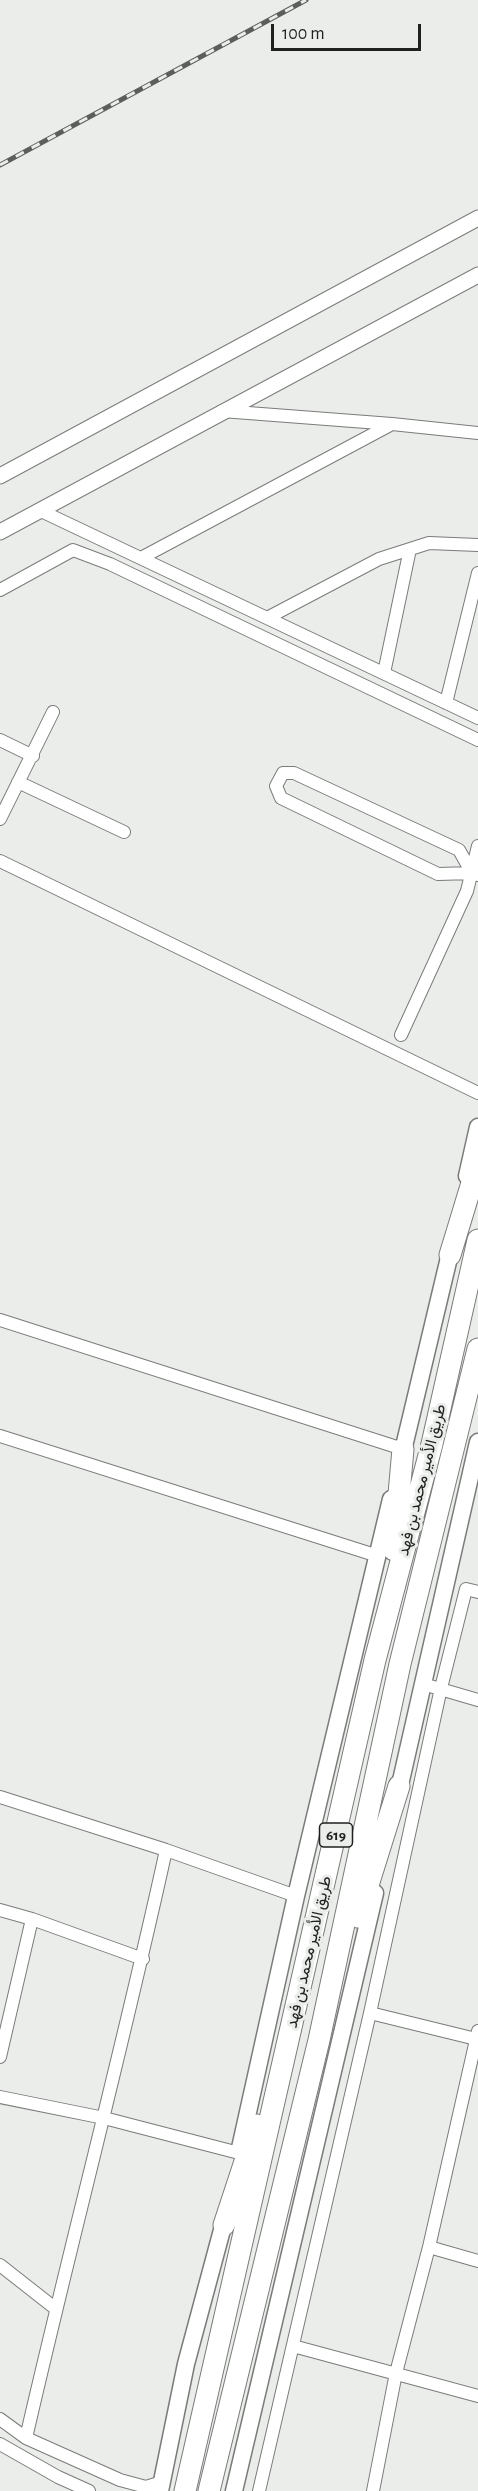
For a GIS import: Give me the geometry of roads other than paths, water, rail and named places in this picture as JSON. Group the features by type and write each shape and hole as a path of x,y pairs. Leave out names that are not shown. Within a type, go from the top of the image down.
{"highway":[{"path":"450,1255 478,1163"},
{"name":"طريق الأمير محمد بن فهد","path":"186,2491 375,1660 432,1444 478,1240"},
{"name":"طريق الأمير محمد بن فهد","path":"209,2491 320,2040 400,1664 478,1349"},
{"path":"375,1660 394,1544 403,1449"},
{"path":"320,2040 399,1786"},
{"path":"224,2225 254,2135 317,1917"}],"main road":[{"path":"161,2487 186,2364 224,2225 296,1896 450,1255 478,1127"},
{"path":"234,2491 423,1684 475,1472 478,1442"}],"street":[{"path":"0,476 478,218"},
{"path":"0,532 220,411 478,275"},
{"path":"220,411 478,433"},
{"path":"141,558 392,424"},
{"path":"39,510 478,718"},
{"path":"267,618 379,559 429,543 478,545"},
{"path":"384,673 410,549"},
{"path":"0,590 74,550 110,564 478,740"},
{"path":"446,703 478,573"},
{"path":"0,819 53,712"},
{"path":"0,740 33,756"},
{"path":"283,773 294,773 459,850 475,874 438,874 281,798 276,786 283,773"},
{"path":"18,782 124,832"},
{"path":"401,1035 475,874 478,846"},
{"path":"0,861 478,1093"},
{"path":"0,1320 403,1449"},
{"path":"0,1436 378,1556"},
{"path":"259,2491 370,2013 441,1688 466,1588 478,1592"},
{"path":"423,1684 478,1700"},
{"path":"0,1797 166,1850 296,1896"},
{"path":"26,2438 143,1959 166,1850"},
{"path":"0,1910 32,1919 143,1959"},
{"path":"0,2053 32,1919"},
{"path":"370,2013 477,2035 429,2247 396,2373 373,2491"},
{"path":"0,2097 104,2118 239,2153"},
{"path":"429,2247 478,2261"},
{"path":"0,2265 56,2309"},
{"path":"293,2346 478,2396"},
{"path":"0,2419 26,2438 123,2486 161,2487"},
{"path":"0,2444 58,2477 89,2491"},
{"path":"58,2477 98,2491"}],"railway":[{"path":"0,165 306,0"}]}
